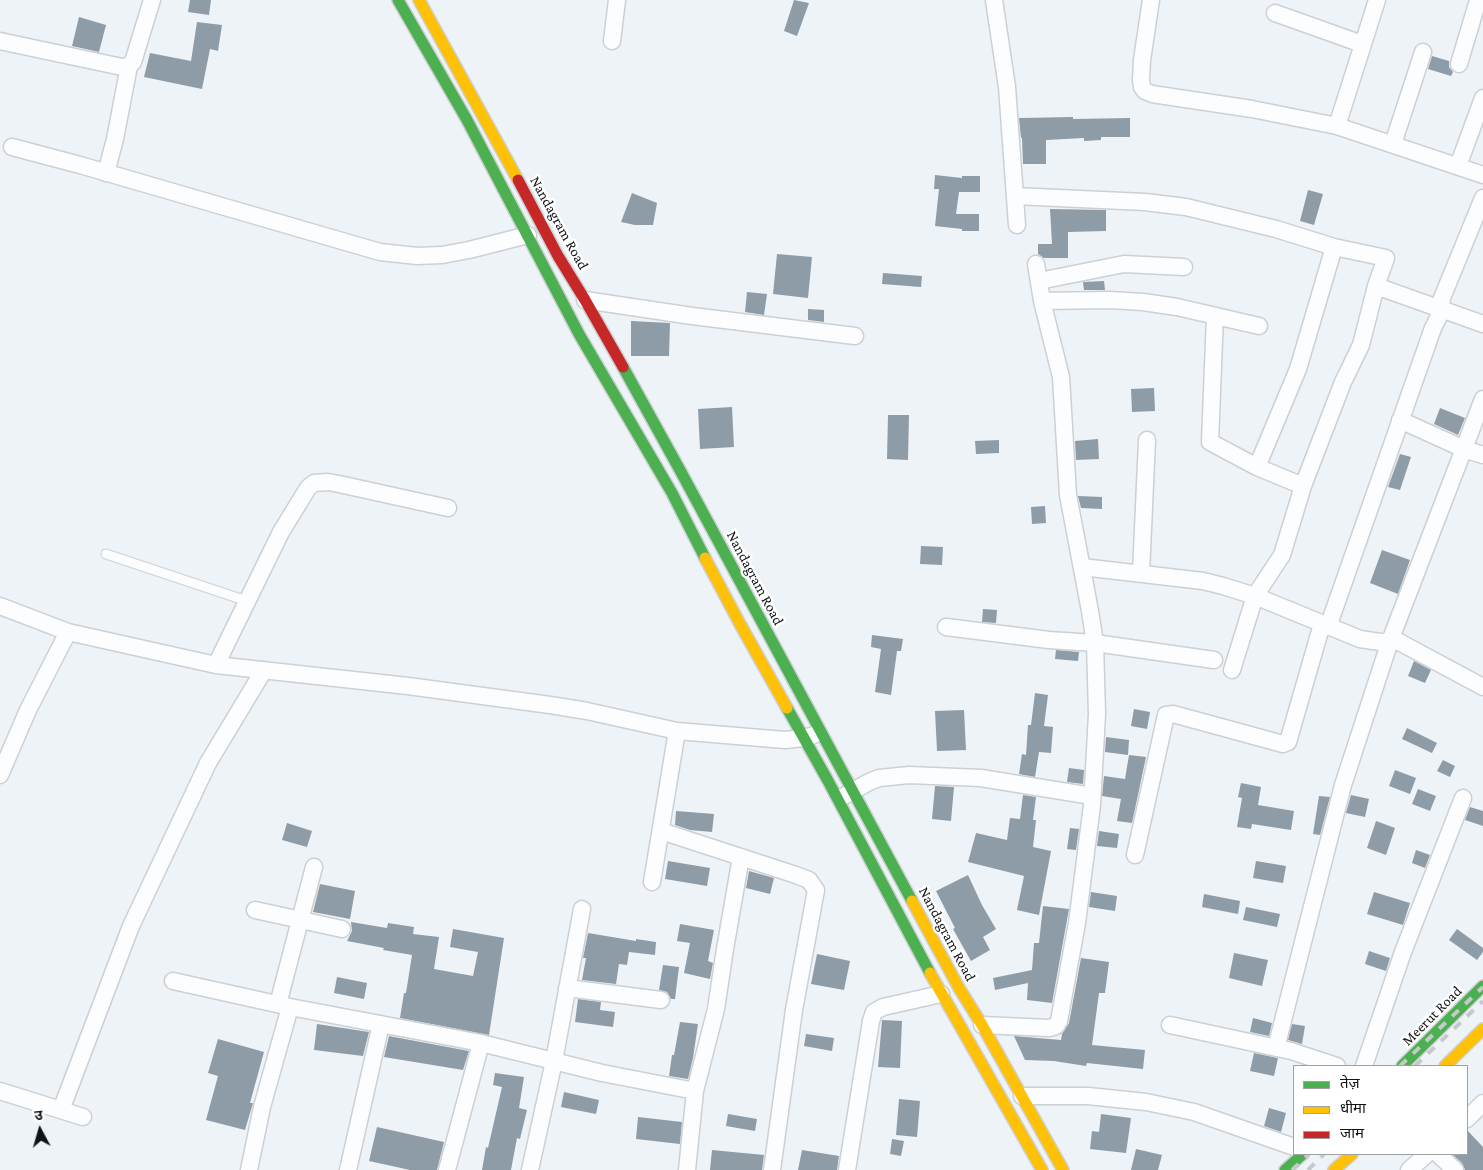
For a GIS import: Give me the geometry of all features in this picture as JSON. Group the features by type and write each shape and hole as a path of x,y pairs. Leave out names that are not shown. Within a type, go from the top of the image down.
{"street":[{"path":"106,173 115,140 129,66 133,62 152,0"},
{"path":"398,0 478,140 579,334 672,494 740,624 838,800 941,994 1042,1170"},
{"name":"Nandagram Road","path":"419,0 544,227 558,256 586,300 642,402 959,988 982,1025 1063,1170"},
{"path":"612,40 617,0"},
{"path":"994,0 1007,87 1017,224"},
{"path":"1151,0 1142,60 1141,80 1145,91 1152,94 1252,109 1337,126 1483,175"},
{"path":"1337,126 1377,0"},
{"path":"1459,64 1478,0"},
{"path":"1275,13 1362,44"},
{"path":"416,32 432,24"},
{"path":"0,41 122,67 129,66"},
{"path":"1393,144 1423,52"},
{"path":"1458,166 1483,98"},
{"path":"478,140 492,132"},
{"path":"12,147 380,252 417,256 442,255 528,235"},
{"path":"1015,196 1145,202 1186,207 1276,228 1334,247 1386,258 1376,286 1361,345 1343,382 1303,486 1282,555 1255,596 1232,670"},
{"path":"1135,855 1166,715 1173,714 1283,744 1288,742 1325,626 1433,328 1440,314 1442,298 1483,198"},
{"path":"1257,467 1298,369 1334,247"},
{"path":"982,1025 1049,1028 1056,1026 1059,1021 1077,923 1092,796 1098,714 1095,643 1068,495 1061,377 1042,300 1036,264"},
{"path":"1039,281 1124,264 1184,267"},
{"path":"1376,286 1483,324"},
{"path":"586,300 692,316 855,336"},
{"path":"1042,300 1128,300 1177,308 1259,326"},
{"path":"1215,316 1210,442 1257,467 1303,486"},
{"path":"1276,1048 1343,785 1390,641 1483,399"},
{"path":"624,412 642,402"},
{"path":"1400,420 1483,455"},
{"path":"1141,573 1148,440"},
{"path":"216,665 281,532 308,488 314,483 328,482 339,484 448,508"},
{"path":"1082,567 1204,581 1255,596 1360,639 1403,644 1483,686"},
{"path":"0,606 68,632 216,665 408,686 550,705 587,711 677,731 785,740 804,738 820,733"},
{"path":"946,627 1049,640 1095,643 1214,660"},
{"path":"0,775 28,710 68,632"},
{"path":"61,1110 131,926 208,764 264,670"},
{"path":"652,882 677,731"},
{"path":"838,800 879,778 909,775 981,778 1092,796"},
{"path":"1364,1065 1403,952 1463,798"},
{"path":"661,831 810,880 816,890 794,1010 772,1170"},
{"path":"687,1170 694,1091 716,1009 724,948 741,857"},
{"path":"249,1170 300,921 314,867"},
{"path":"530,1170 554,1061 582,909"},
{"path":"255,910 342,929"},
{"path":"173,981 284,1005 481,1043 602,1073 694,1091"},
{"name":"Meerut Road","path":"1403,1065 1483,986"},
{"path":"568,988 661,1000"},
{"path":"847,1170 874,1012 883,1007 941,994"},
{"path":"348,1170 381,1024"},
{"path":"1170,1025 1291,1051 1334,1065"},
{"path":"1445,1065 1483,1029"},
{"path":"447,1170 481,1043"},
{"path":"0,1092 83,1117"},
{"path":"1022,1096 1088,1096 1146,1102 1194,1112 1293,1147"},
{"path":"1468,1117 1483,1103"},
{"path":"1284,1170 1302,1155"},
{"path":"1334,1170 1351,1155"},
{"path":"1409,1170 1426,1155"},
{"path":"1439,1155 1454,1170"}],"lane":[{"path":"106,554 247,601"}],"building":[{"path":"190,0 211,0 209,15 188,12"},
{"path":"794,0 809,3 797,36 784,31"},
{"path":"79,17 106,25 99,52 72,46"},
{"path":"197,22 222,25 218,51 210,49 202,89 144,77 150,53 191,61"},
{"path":"1432,56 1449,61 1449,67 1453,72 1451,76 1428,69"},
{"path":"1073,117 1073,119 1130,118 1130,137 1101,137 1101,140 1084,141 1084,138 1046,140 1046,164 1023,164 1019,118"},
{"path":"935,175 962,178 962,176 980,176 980,192 959,192 956,214 979,214 979,231 962,231 962,229 935,226 939,189 934,189"},
{"path":"1308,190 1323,194 1314,225 1300,221"},
{"path":"632,193 657,203 653,225 635,225 621,222"},
{"path":"1050,209 1106,210 1106,231 1068,232 1068,258 1044,258 1038,254 1038,244 1052,244"},
{"path":"777,254 812,257 808,298 773,294"},
{"path":"883,273 922,276 921,287 882,284"},
{"path":"1104,281 1105,290 1084,290 1083,282"},
{"path":"747,292 767,294 764,315 745,312"},
{"path":"808,309 824,310 824,322 808,320"},
{"path":"631,321 670,323 669,356 631,356"},
{"path":"1154,388 1155,411 1132,412 1131,389"},
{"path":"732,407 734,447 700,449 698,409"},
{"path":"1440,408 1465,418 1458,435 1434,424"},
{"path":"888,415 909,415 908,460 887,459"},
{"path":"1098,439 1099,459 1076,460 1075,441"},
{"path":"999,440 999,453 976,454 975,441"},
{"path":"1400,454 1411,457 1400,490 1388,487"},
{"path":"1078,496 1102,497 1102,509 1081,508"},
{"path":"1045,506 1046,523 1032,524 1031,507"},
{"path":"921,546 943,547 942,565 920,564"},
{"path":"1382,550 1410,560 1398,594 1370,583"},
{"path":"983,609 997,610 996,623 982,622"},
{"path":"872,635 903,639 901,651 897,651 891,695 875,692 881,649 871,647"},
{"path":"1056,650 1079,652 1078,661 1055,659"},
{"path":"1414,661 1431,670 1425,683 1408,676"},
{"path":"1035,693 1048,695 1044,726 1053,727 1051,753 1039,752 1035,777 1019,774 1022,754 1026,755 1028,725 1031,725"},
{"path":"1134,709 1150,712 1147,729 1131,726"},
{"path":"964,710 966,750 937,751 935,711"},
{"path":"1407,728 1437,743 1432,753 1402,739"},
{"path":"1106,737 1129,740 1128,755 1105,752"},
{"path":"1129,755 1146,757 1132,823 1117,821 1121,799 1102,796 1104,776 1125,779"},
{"path":"1443,760 1455,766 1450,777 1437,771"},
{"path":"1069,768 1084,770 1083,784 1067,782"},
{"path":"1395,770 1416,778 1410,794 1389,786"},
{"path":"1241,783 1261,787 1258,805 1294,811 1291,830 1252,824 1251,829 1237,827 1242,798 1238,797"},
{"path":"935,786 954,787 951,821 932,819"},
{"path":"1418,789 1436,796 1430,811 1412,804"},
{"path":"1023,795 1036,797 1033,820 1036,820 1033,847 1051,851 1039,915 1017,910 1024,876 968,862 976,833 1007,840 1010,818 1020,819"},
{"path":"1351,795 1369,799 1365,817 1346,813"},
{"path":"1319,796 1330,797 1320,835 1313,834"},
{"path":"1470,807 1483,811 1483,826 1465,820"},
{"path":"676,811 714,814 712,832 690,830 675,825"},
{"path":"1376,821 1395,828 1386,855 1367,848"},
{"path":"287,823 312,831 307,847 282,840"},
{"path":"1070,828 1079,829 1076,850 1067,849"},
{"path":"1099,831 1119,834 1117,848 1097,846"},
{"path":"1416,850 1430,855 1425,868 1412,863"},
{"path":"668,861 710,868 707,886 665,879"},
{"path":"1256,861 1286,866 1283,883 1253,878"},
{"path":"749,871 774,878 770,894 746,888"},
{"path":"968,875 996,929 983,937 990,950 971,961 953,929 955,928 936,891"},
{"path":"320,884 355,891 350,919 313,912"},
{"path":"1091,892 1117,896 1115,911 1089,907"},
{"path":"1374,892 1410,903 1403,925 1367,914"},
{"path":"1204,894 1240,901 1238,914 1202,907"},
{"path":"1043,906 1069,909 1052,1003 1027,1000 1028,983 995,990 993,978 1032,970 1034,943 1039,943"},
{"path":"1246,907 1280,914 1277,927 1243,920"},
{"path":"351,922 387,928 388,923 414,927 413,934 439,937 434,969 473,976 478,952 450,947 453,929 504,938 489,1035 400,1018 412,955 347,941 352,931"},
{"path":"680,924 714,930 708,961 713,963 710,979 684,973 690,943 677,941"},
{"path":"1457,929 1483,948 1483,952 1477,960 1449,940"},
{"path":"588,933 636,941 636,939 656,942 655,955 629,952 627,965 619,964 616,984 582,980 586,958 583,958"},
{"path":"1369,951 1390,958 1386,971 1365,964"},
{"path":"1234,953 1268,960 1262,986 1229,978"},
{"path":"817,954 850,961 844,990 811,984"},
{"path":"1081,958 1109,962 1105,993 1099,993 1092,1045 1145,1050 1143,1069 1087,1063 1086,1066 1054,1061 1025,1060 1014,1036 1061,1040 1062,1034 1069,1023"},
{"path":"663,965 679,967 675,999 671,999 667,992 659,990"},
{"path":"337,977 367,983 364,999 334,993"},
{"path":"578,999 601,1002 600,1010 615,1012 613,1027 575,1022"},
{"path":"1253,1018 1272,1023 1269,1036 1250,1032"},
{"path":"882,1020 902,1021 900,1068 878,1067"},
{"path":"680,1022 698,1024 688,1079 669,1076"},
{"path":"317,1024 369,1032 363,1056 314,1050"},
{"path":"1292,1024 1305,1026 1302,1044 1288,1040"},
{"path":"806,1034 834,1038 832,1051 804,1046"},
{"path":"389,1036 469,1051 463,1070 384,1057"},
{"path":"218,1039 264,1052 250,1103 253,1103 245,1130 206,1120 218,1076 208,1073"},
{"path":"1254,1053 1278,1058 1274,1076 1250,1071"},
{"path":"495,1073 524,1077 519,1108 527,1110 520,1139 517,1138 511,1170 482,1170 502,1087 493,1085"},
{"path":"564,1092 599,1100 596,1114 561,1107"},
{"path":"899,1099 920,1101 917,1137 896,1135"},
{"path":"1269,1108 1286,1113 1281,1132 1264,1126"},
{"path":"728,1114 757,1119 755,1131 726,1126"},
{"path":"1101,1114 1131,1118 1126,1153 1090,1149 1092,1131 1099,1132"},
{"path":"638,1117 682,1122 680,1144 636,1139"},
{"path":"377,1127 444,1142 437,1170 410,1170 369,1161"},
{"path":"1468,1131 1483,1147 1483,1170 1465,1170 1462,1163 1453,1155 1468,1155"},
{"path":"892,1139 904,1141 901,1156 890,1154"},
{"path":"1136,1149 1162,1155 1158,1170 1131,1170"},
{"path":"712,1150 764,1155 762,1170 710,1170"},
{"path":"802,1150 839,1156 837,1170 798,1170"}],"railway":[{"path":"1401,1065 1483,987"},
{"path":"1416,1065 1483,1001"},
{"path":"1292,1170 1308,1155"},
{"path":"1308,1170 1323,1155"}],"traffic: fast":[{"path":"398,0 467,120 579,334 672,493 705,558"},
{"path":"623,367 912,901"},
{"path":"787,708 930,973"},
{"path":"1403,1065 1483,986"},
{"path":"1285,1170 1302,1155"}],"traffic: slow":[{"path":"419,0 518,180"},
{"path":"705,558 787,708"},
{"path":"912,901 959,988 982,1025 1063,1170"},
{"path":"930,973 1042,1170"},
{"path":"1446,1065 1483,1029"},
{"path":"1334,1170 1351,1155"}],"traffic: jam":[{"path":"518,180 558,256 623,367"}]}
